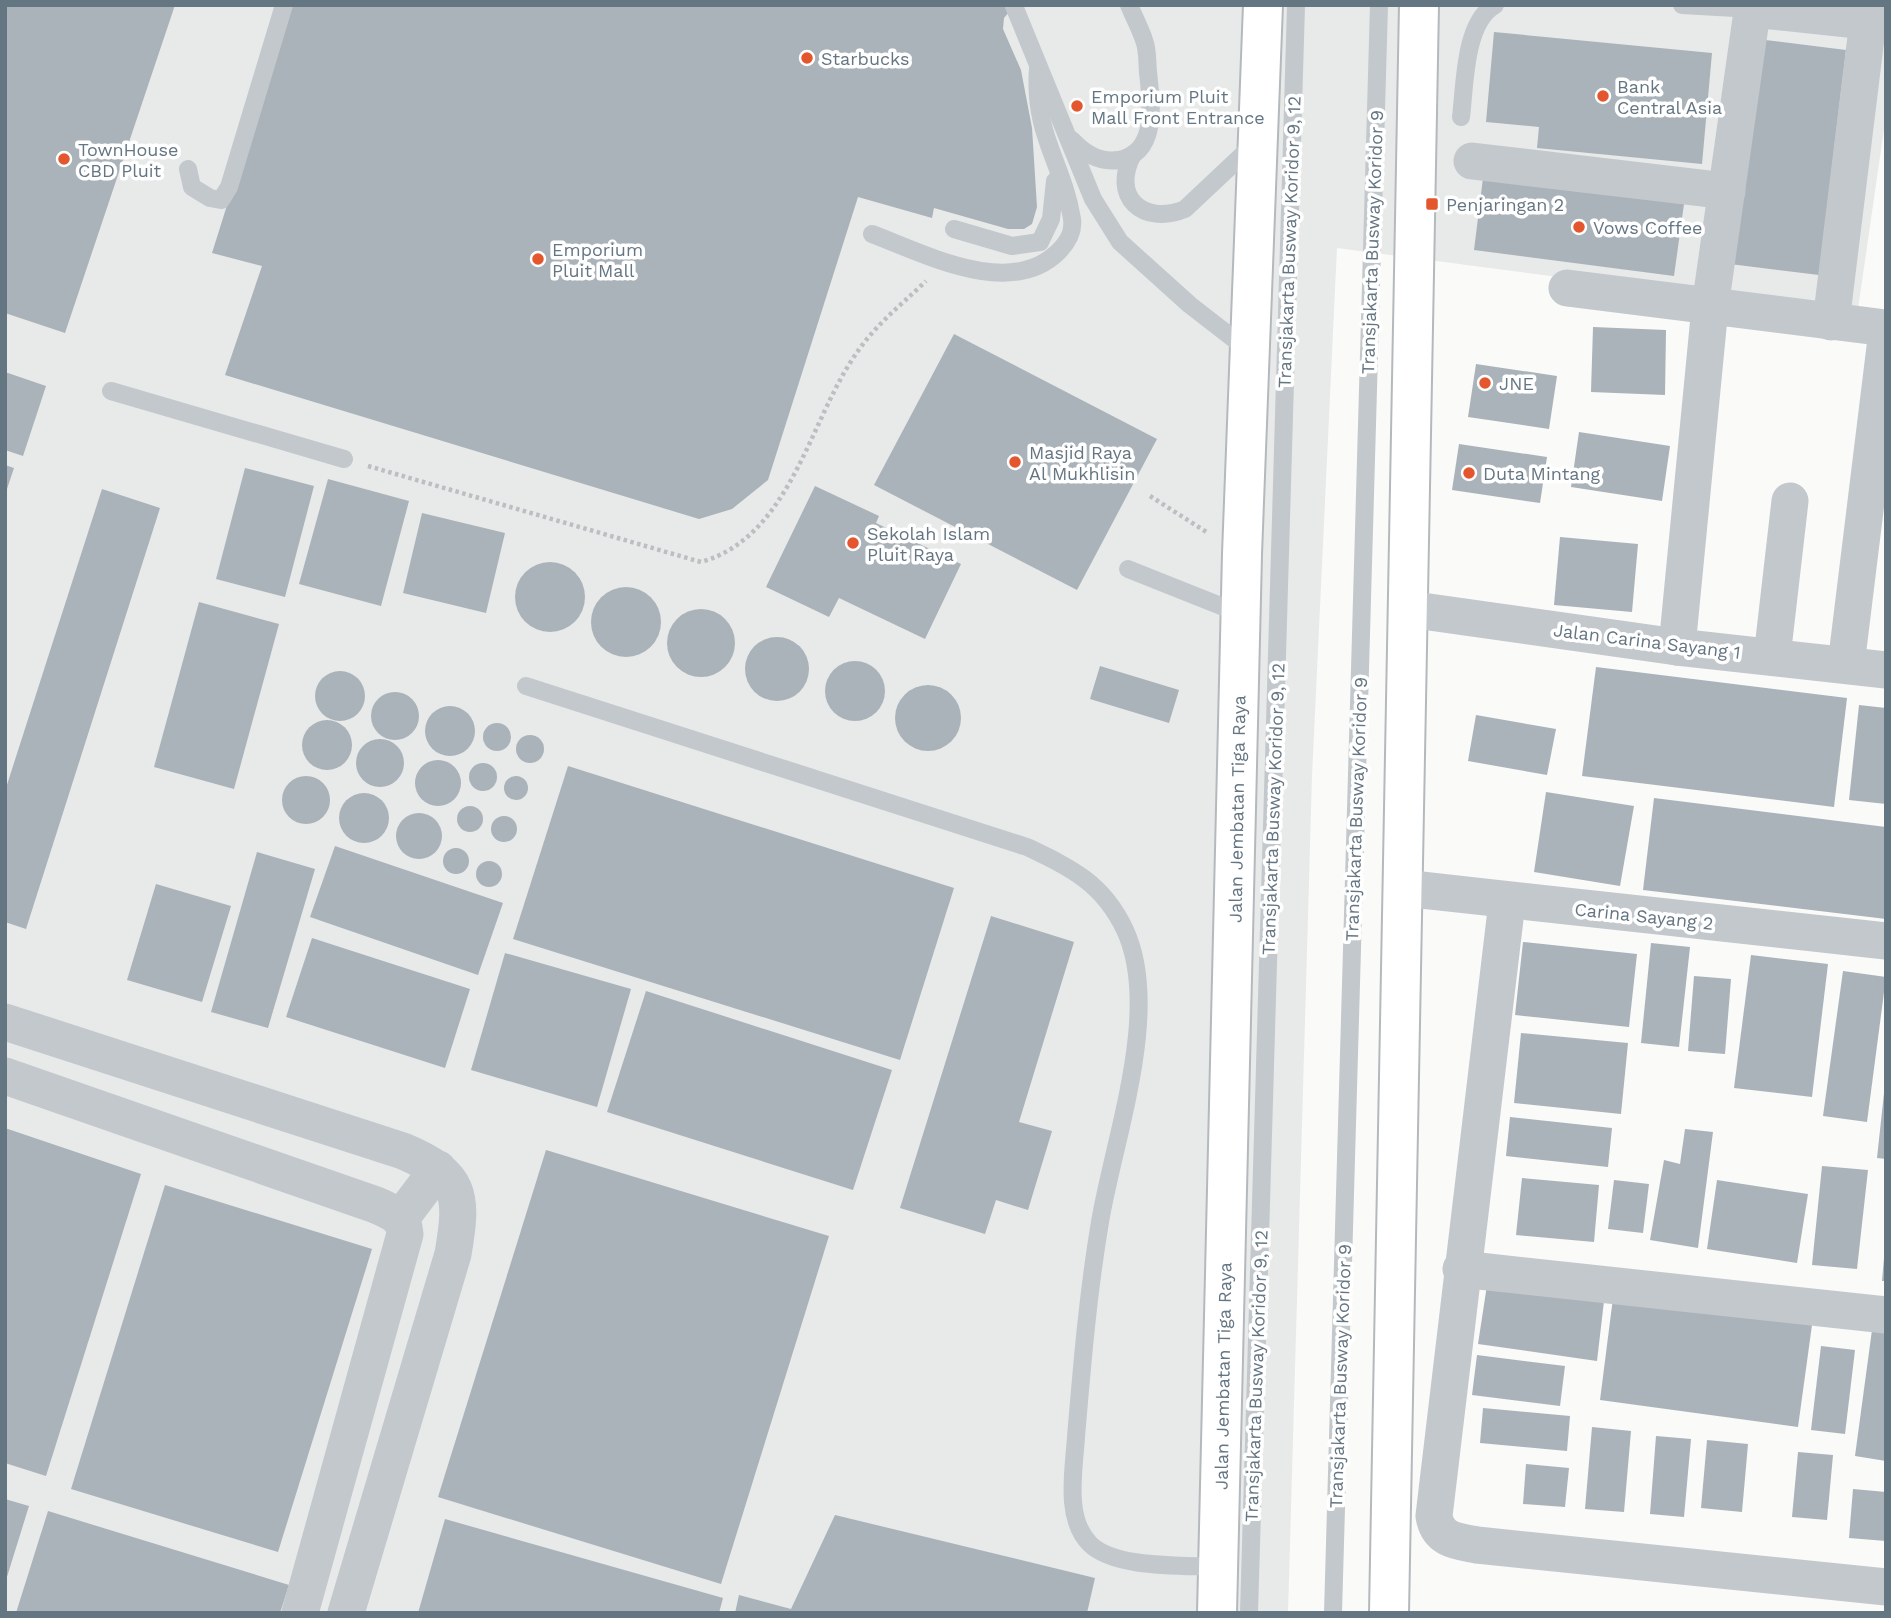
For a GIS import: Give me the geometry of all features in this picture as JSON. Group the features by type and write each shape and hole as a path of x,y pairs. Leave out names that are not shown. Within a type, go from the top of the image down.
{"highway":[{"path":"1239,5 1261,60"},
{"name":"Jalan Jembatan Tiga Raya","path":"1217,1613 1241,614 1263,5"},
{"path":"1389,1613 1419,5"}],"street":[{"path":"1677,647 1710,307 1753,7 1877,22 1831,321"},
{"path":"1472,161 1727,191"},
{"path":"1567,288 1886,328"},
{"path":"1846,665 1886,339"},
{"path":"1773,657 1790,501"},
{"name":"Jalan Carina Sayang 1","path":"1408,609 1677,647 1886,670"},
{"name":"Carina Sayang 2","path":"1403,888 1507,902 1886,941"},
{"path":"1507,902 1461,1269 1434,1516 1436,1528 1444,1537 1477,1545 1886,1587"},
{"path":"5,1022 403,1151 438,1168 456,1191 460,1213 453,1254 346,1613"},
{"path":"5,1076 376,1205 401,1218 405,1234 300,1613"},
{"path":"401,1218 438,1168"},
{"path":"1461,1269 1886,1315"}],"lane":[{"path":"188,169 192,187 210,198 221,200 229,187 284,5"},
{"path":"1129,5 1145,43 1152,103 1149,132 1143,145 1133,154 1126,167 1124,180 1127,194 1135,206 1146,213 1172,214 1185,209 1258,140"},
{"name":"Transjakarta Busway Koridor 9, 12","path":"1249,1613 1296,5"},
{"name":"Transjakarta Busway Koridor 9","path":"1333,1613 1379,5"},
{"path":"1461,117 1473,37 1480,19 1494,5"},
{"path":"1682,5 1753,7"},
{"path":"1014,6 1093,199 1120,242 1189,305 1252,353"},
{"path":"872,234 946,262 993,273 1016,274 1035,269 1053,257 1070,237 1073,226 1040,125 1037,101 1039,65"},
{"path":"1068,136 1081,150 1099,158 1119,159 1133,154"},
{"path":"954,229 1012,246 1040,242 1051,219 1056,169"},
{"path":"111,391 344,459"},
{"path":"1128,569 1241,614"},
{"path":"526,686 1027,847 1074,870 1105,895 1126,932 1137,979 1137,1044 1100,1222 1082,1360 1073,1483 1074,1508 1079,1526 1091,1545 1108,1555 1130,1562 1219,1567"}],"path":[{"path":"344,459 701,562 718,558 759,525 780,499 850,363 883,318 946,262"},
{"path":"1150,496 1210,533"}],"shaded area":[{"path":"5,5 1886,5 1886,115 1857,316 1337,248 1312,776 1288,1613 5,1613"}],"building":[{"name":"TownHouse CBD Pluit","path":"5,5 175,5 65,333 5,313"},
{"name":"Emporium Pluit Mall","path":"290,5 1015,5 1004,18 1003,29 1021,70 1032,128 1037,207 1032,224 1024,229 1008,229 934,208 932,218 858,197 768,480 732,509 699,519 225,375 262,266 212,253"},
{"path":"1494,32 1712,53 1702,164 1537,148 1539,127 1486,122"},
{"path":"1757,39 1846,50 1819,275 1730,264"},
{"name":"Vows Coffee","path":"1483,178 1684,204 1674,276 1474,250"},
{"path":"1593,327 1666,330 1665,395 1591,392"},
{"name":"Masjid Raya Al Mukhlisin","path":"954,334 1157,439 1077,590 874,485"},
{"path":"1476,364 1557,376 1549,429 1468,417"},
{"path":"5,372 46,386 23,456 5,450"},
{"path":"1579,432 1670,446 1662,501 1571,487"},
{"path":"1459,444 1547,457 1540,503 1452,490"},
{"path":"5,465 14,468 6,492 5,492"},
{"path":"245,468 314,486 285,597 216,579"},
{"path":"328,479 409,501 381,606 299,584"},
{"name":"Sekolah Islam Pluit Raya","path":"815,486 879,516 876,523 961,564 925,639 839,598 829,617 766,587"},
{"path":"102,489 160,508 26,929 5,922 5,791"},
{"path":"422,513 505,533 486,613 403,593"},
{"path":"1560,537 1638,544 1632,612 1554,605"},
{"path":"550,562 575,572 585,597 575,622 550,632 525,622 515,597 525,572"},
{"path":"619,587 633,587 646,593 655,602 661,622 659,635 651,647 633,657 619,657 606,651 597,642 591,629 591,615 597,602 606,593"},
{"path":"199,602 279,624 234,789 154,767"},
{"path":"701,609 714,612 725,619 732,630 735,643 732,656 725,667 714,674 701,677 688,674 677,667 670,656 667,643 670,630 677,619 688,612"},
{"path":"771,637 783,637 800,646 807,657 807,681 800,692 783,701 771,701 759,696 750,687 745,675 745,663 750,651 759,642"},
{"path":"855,661 876,670 885,691 876,712 855,721 834,712 825,691 834,670"},
{"path":"1100,666 1179,690 1169,723 1090,699"},
{"path":"1596,667 1847,698 1834,807 1582,776"},
{"path":"340,671 357,679 365,696 357,713 340,721 323,713 315,696 323,679"},
{"path":"928,685 941,688 951,695 958,705 961,718 958,731 951,741 941,748 928,751 915,748 905,741 898,731 895,718 898,705 905,695 915,688"},
{"path":"395,692 412,699 419,716 412,733 395,740 378,733 371,716 378,699"},
{"path":"1859,705 1886,708 1886,804 1849,800"},
{"path":"450,706 468,713 475,731 468,749 450,756 432,749 425,731 432,713"},
{"path":"1476,715 1556,729 1547,775 1468,761"},
{"path":"327,720 345,727 352,745 345,763 327,770 309,763 302,745 309,727"},
{"path":"497,723 507,727 511,737 507,747 497,751 487,747 483,737 487,727"},
{"path":"530,735 540,739 544,749 540,759 530,763 520,759 516,749 520,739"},
{"path":"380,739 397,746 404,763 397,780 380,787 363,780 356,763 363,746"},
{"path":"438,760 455,766 461,783 455,800 438,806 421,800 415,783 421,766"},
{"path":"483,763 493,767 497,777 493,787 483,791 473,787 469,777 473,767"},
{"path":"568,766 954,888 900,1060 513,939"},
{"path":"306,776 323,783 330,800 323,817 306,824 289,817 282,800 289,783"},
{"path":"516,776 525,779 528,788 525,797 516,800 507,797 504,788 507,779"},
{"path":"1546,792 1634,806 1620,886 1534,872"},
{"path":"364,793 382,800 389,818 382,836 364,843 346,836 339,818 346,800"},
{"path":"1654,798 1886,827 1886,919 1643,890"},
{"path":"470,806 479,810 483,819 479,828 470,832 461,828 457,819 461,810"},
{"path":"419,813 435,820 442,836 435,852 419,859 403,852 396,836 403,820"},
{"path":"504,816 513,820 517,829 513,838 504,842 495,838 491,829 495,820"},
{"path":"335,846 503,903 478,975 310,917"},
{"path":"456,848 465,852 469,861 465,870 456,874 447,870 443,861 447,852"},
{"path":"257,852 315,869 268,1028 211,1012"},
{"path":"489,861 498,865 502,874 498,883 489,887 480,883 476,874 480,865"},
{"path":"156,884 231,906 202,1002 127,980"},
{"path":"991,916 1074,942 1019,1122 1052,1131 1028,1210 996,1200 985,1234 900,1208"},
{"path":"312,938 470,989 445,1068 286,1017"},
{"path":"1523,942 1637,954 1629,1027 1515,1015"},
{"path":"1651,943 1690,947 1679,1047 1641,1043"},
{"path":"505,953 631,989 597,1107 471,1070"},
{"path":"1751,955 1828,964 1812,1097 1734,1088"},
{"path":"1843,971 1886,977 1867,1122 1823,1116"},
{"path":"1694,976 1731,979 1725,1054 1688,1051"},
{"path":"646,991 892,1070 853,1190 607,1112"},
{"path":"1521,1033 1628,1043 1621,1114 1514,1103"},
{"path":"1886,1093 1886,1159 1877,1158"},
{"path":"1510,1117 1612,1128 1608,1167 1506,1156"},
{"path":"5,1128 141,1174 46,1476 5,1463"},
{"path":"1685,1129 1713,1132 1698,1248 1650,1240 1664,1160 1680,1164"},
{"path":"546,1150 829,1236 721,1584 438,1497"},
{"path":"1822,1166 1868,1170 1857,1269 1812,1265"},
{"path":"1522,1178 1599,1185 1594,1242 1516,1235"},
{"path":"1614,1180 1649,1184 1643,1233 1608,1229"},
{"path":"1717,1180 1808,1194 1797,1263 1707,1249"},
{"path":"165,1185 372,1249 278,1552 71,1489"},
{"path":"1884,1258 1886,1281 1882,1281"},
{"path":"1487,1285 1604,1301 1597,1361 1478,1344"},
{"path":"1613,1298 1812,1325 1798,1427 1600,1400"},
{"path":"1872,1330 1886,1332 1886,1461 1855,1456"},
{"path":"1821,1346 1855,1350 1845,1434 1811,1430"},
{"path":"1477,1355 1565,1366 1560,1406 1472,1395"},
{"path":"1483,1408 1570,1416 1567,1451 1480,1443"},
{"path":"1592,1427 1631,1431 1624,1512 1585,1509"},
{"path":"1656,1436 1691,1439 1684,1517 1650,1514"},
{"path":"1707,1440 1748,1444 1742,1512 1701,1508"},
{"path":"1798,1452 1833,1455 1827,1520 1792,1517"},
{"path":"1526,1464 1569,1468 1565,1507 1523,1504"},
{"path":"1853,1489 1886,1492 1886,1541 1849,1538"},
{"path":"5,1499 29,1506 6,1580 5,1580"},
{"path":"48,1511 289,1585 280,1613 16,1613"},
{"path":"835,1515 1095,1578 1087,1613 735,1613 739,1595 791,1609"},
{"path":"445,1519 723,1598 719,1613 418,1613"}],"place":[{"name":"Starbucks","path":"807,58"},
{"name":"Bank Central Asia","path":"1603,96"},
{"name":"Emporium Pluit Mall Front Entrance","path":"1077,106"},
{"name":"TownHouse CBD Pluit","path":"64,159"},
{"name":"Penjaringan 2","path":"1432,204"},
{"name":"Vows Coffee","path":"1579,227"},
{"name":"Emporium Pluit Mall","path":"538,259"},
{"name":"JNE","path":"1485,383"},
{"name":"Masjid Raya Al Mukhlisin","path":"1015,462"},
{"name":"Duta Mintang","path":"1469,473"},
{"name":"Sekolah Islam Pluit Raya","path":"853,543"}]}
